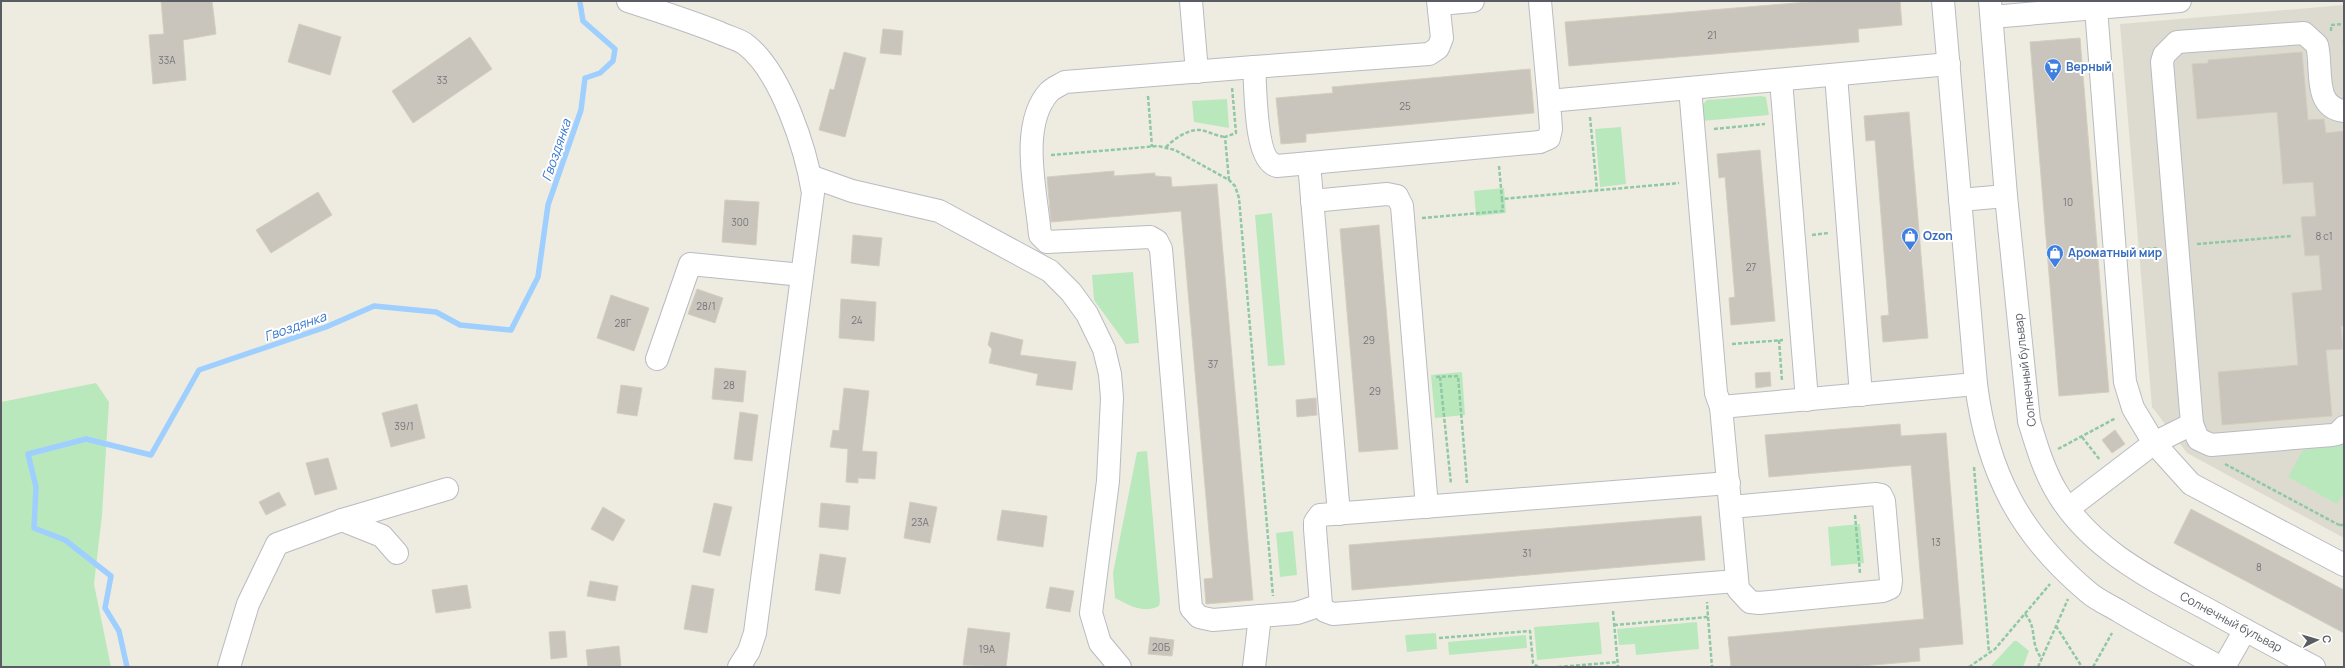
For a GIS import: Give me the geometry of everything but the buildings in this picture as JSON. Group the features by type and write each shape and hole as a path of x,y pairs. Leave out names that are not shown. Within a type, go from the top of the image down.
{"street":[{"path":"628,1 691,21 744,43 762,60 787,104 810,176 813,193 755,633 749,651 739,667"},
{"path":"1191,1 1196,72"},
{"path":"1321,605 1297,613 1213,620 1199,617 1191,608 1160,249 1157,241 1150,237 1047,242 1040,235 1033,157 1033,131 1039,108 1050,91 1065,82 1429,54 1438,48 1442,38 1438,3 1474,1"},
{"path":"1254,67 1262,151 1273,165 1540,142 1549,138 1551,129 1540,1"},
{"path":"1943,1 1976,384 1981,422 1996,472 2014,508 2047,552 2089,593 2220,667"},
{"path":"1991,9 2180,1"},
{"path":"2095,5 2125,382 2133,408 2154,443 2191,484 2344,565"},
{"name":"Солнечный бульвар","path":"1991,9 2006,196 2029,421 2040,456 2055,490 2078,520 2108,550 2139,573 2314,667"},
{"path":"2344,112 2334,108 2324,98 2317,44 2304,33 2174,44 2164,55 2162,62 2177,246 2192,424 2195,434 2206,445 2332,435 2337,434 2344,427"},
{"path":"1549,102 1949,64"},
{"path":"1836,75 1861,395"},
{"path":"1781,80 1807,400"},
{"path":"1690,88 1716,393 1721,407 1729,483 1730,507 1736,580 1738,589 1750,602 1759,603 1883,592 1890,588 1891,574 1884,500 1882,495 1876,494 1730,507"},
{"path":"1310,163 1339,514"},
{"path":"810,176 852,191 939,211 1050,271 1071,292 1087,314 1104,349 1110,374 1112,398 1108,434 1108,481 1091,613 1100,643 1120,667"},
{"path":"1312,201 1387,194 1397,196 1402,206 1427,507"},
{"path":"1960,200 2006,196"},
{"path":"657,359 690,264 802,275"},
{"path":"1721,407 1976,384"},
{"path":"2069,508 2154,443 2192,424"},
{"path":"1729,483 1465,490 1427,507 1320,515 1315,522 1321,605 1325,611 1333,614 1736,580"},
{"path":"229,667 248,604 277,544 342,520 447,489"},
{"path":"342,520 382,536 397,553"},
{"path":"1254,667 1267,616"},
{"path":"2224,667 2245,630"}],"path":[{"path":"2331,25 2344,24"},
{"path":"2344,40 2344,47"},
{"path":"1166,148 1172,141 1191,131 1201,130 1225,137 1236,133 1230,69"},
{"path":"1148,96 1152,147"},
{"path":"1589,98 1597,190"},
{"path":"1693,131 1785,123"},
{"path":"1225,137 1229,180"},
{"path":"1403,220 1503,211 1497,146"},
{"path":"1033,157 1152,147 1166,148 1175,150 1229,180 1235,186 1239,198 1267,616"},
{"path":"1502,199 1698,181"},
{"path":"1794,236 1848,232"},
{"path":"2114,251 2292,236"},
{"path":"1712,346 1802,338"},
{"path":"1779,340 1784,402"},
{"path":"1416,379 1458,376 1465,490"},
{"path":"1440,377 1449,485 1455,484"},
{"path":"2058,449 2133,408"},
{"path":"2082,437 2112,475"},
{"path":"2222,444 2223,460 2226,464 2339,525 2344,525"},
{"path":"1973,459 1990,653"},
{"path":"1853,496 1862,593"},
{"path":"1705,583 1712,667"},
{"path":"1969,667 1973,666 1990,653 2050,584"},
{"path":"1611,591 1618,667"},
{"path":"2038,667 2068,599"},
{"path":"2025,614 2033,627 2036,651 2042,658"},
{"path":"1614,625 1708,617"},
{"path":"2056,626 2082,667"},
{"path":"1440,638 1530,631 1533,663 1538,667"},
{"path":"2093,667 2112,633"},
{"path":"1558,667 1618,662"}],"shaded area":[{"path":"2344,5 2344,538 2187,453 2152,407 2120,24"}],"green space":[{"path":"1761,96 1766,97 1769,115 1702,121 1700,107 1707,100"},
{"path":"1227,99 1229,128 1194,122 1192,101"},
{"path":"1621,127 1626,184 1600,187 1595,129"},
{"path":"1504,188 1506,213 1476,216 1474,191"},
{"path":"1272,213 1285,365 1268,366 1255,215"},
{"path":"1133,272 1139,343 1126,344 1094,300 1092,275"},
{"path":"1462,372 1465,415 1435,418 1431,375"},
{"path":"96,383 109,402 102,515 94,584 111,667 1,667 1,402"},
{"path":"2339,443 2344,446 2344,492 2337,504 2288,477 2303,450 2338,446"},
{"path":"1147,451 1160,601 1159,606 1141,609 1115,598 1113,573 1137,452"},
{"path":"1860,524 1864,563 1831,566 1828,527"},
{"path":"1293,531 1297,575 1280,577 1276,533"},
{"path":"1599,622 1602,654 1537,660 1534,627"},
{"path":"1697,622 1699,649 1636,655 1635,644 1619,645 1617,629"},
{"path":"1436,633 1437,649 1407,652 1405,635"},
{"path":"1526,635 1527,648 1449,655 1448,642"},
{"path":"2014,641 2017,641 2029,651 2023,667 1990,667"}],"waterway":[{"name":"Гвоздянка","path":"127,667 119,631 105,608 111,576 65,540 34,528 36,487 28,454 86,439 151,455 199,370 326,327 374,306 436,312 460,325 511,330 538,277 548,205 581,110 585,78 600,73 613,61 615,49 583,21 580,3"}],"place":[{"name":"Верный","path":"2053,82"},
{"name":"Ozon","path":"1910,251"},
{"name":"Ароматный мир","path":"2055,268"}]}
